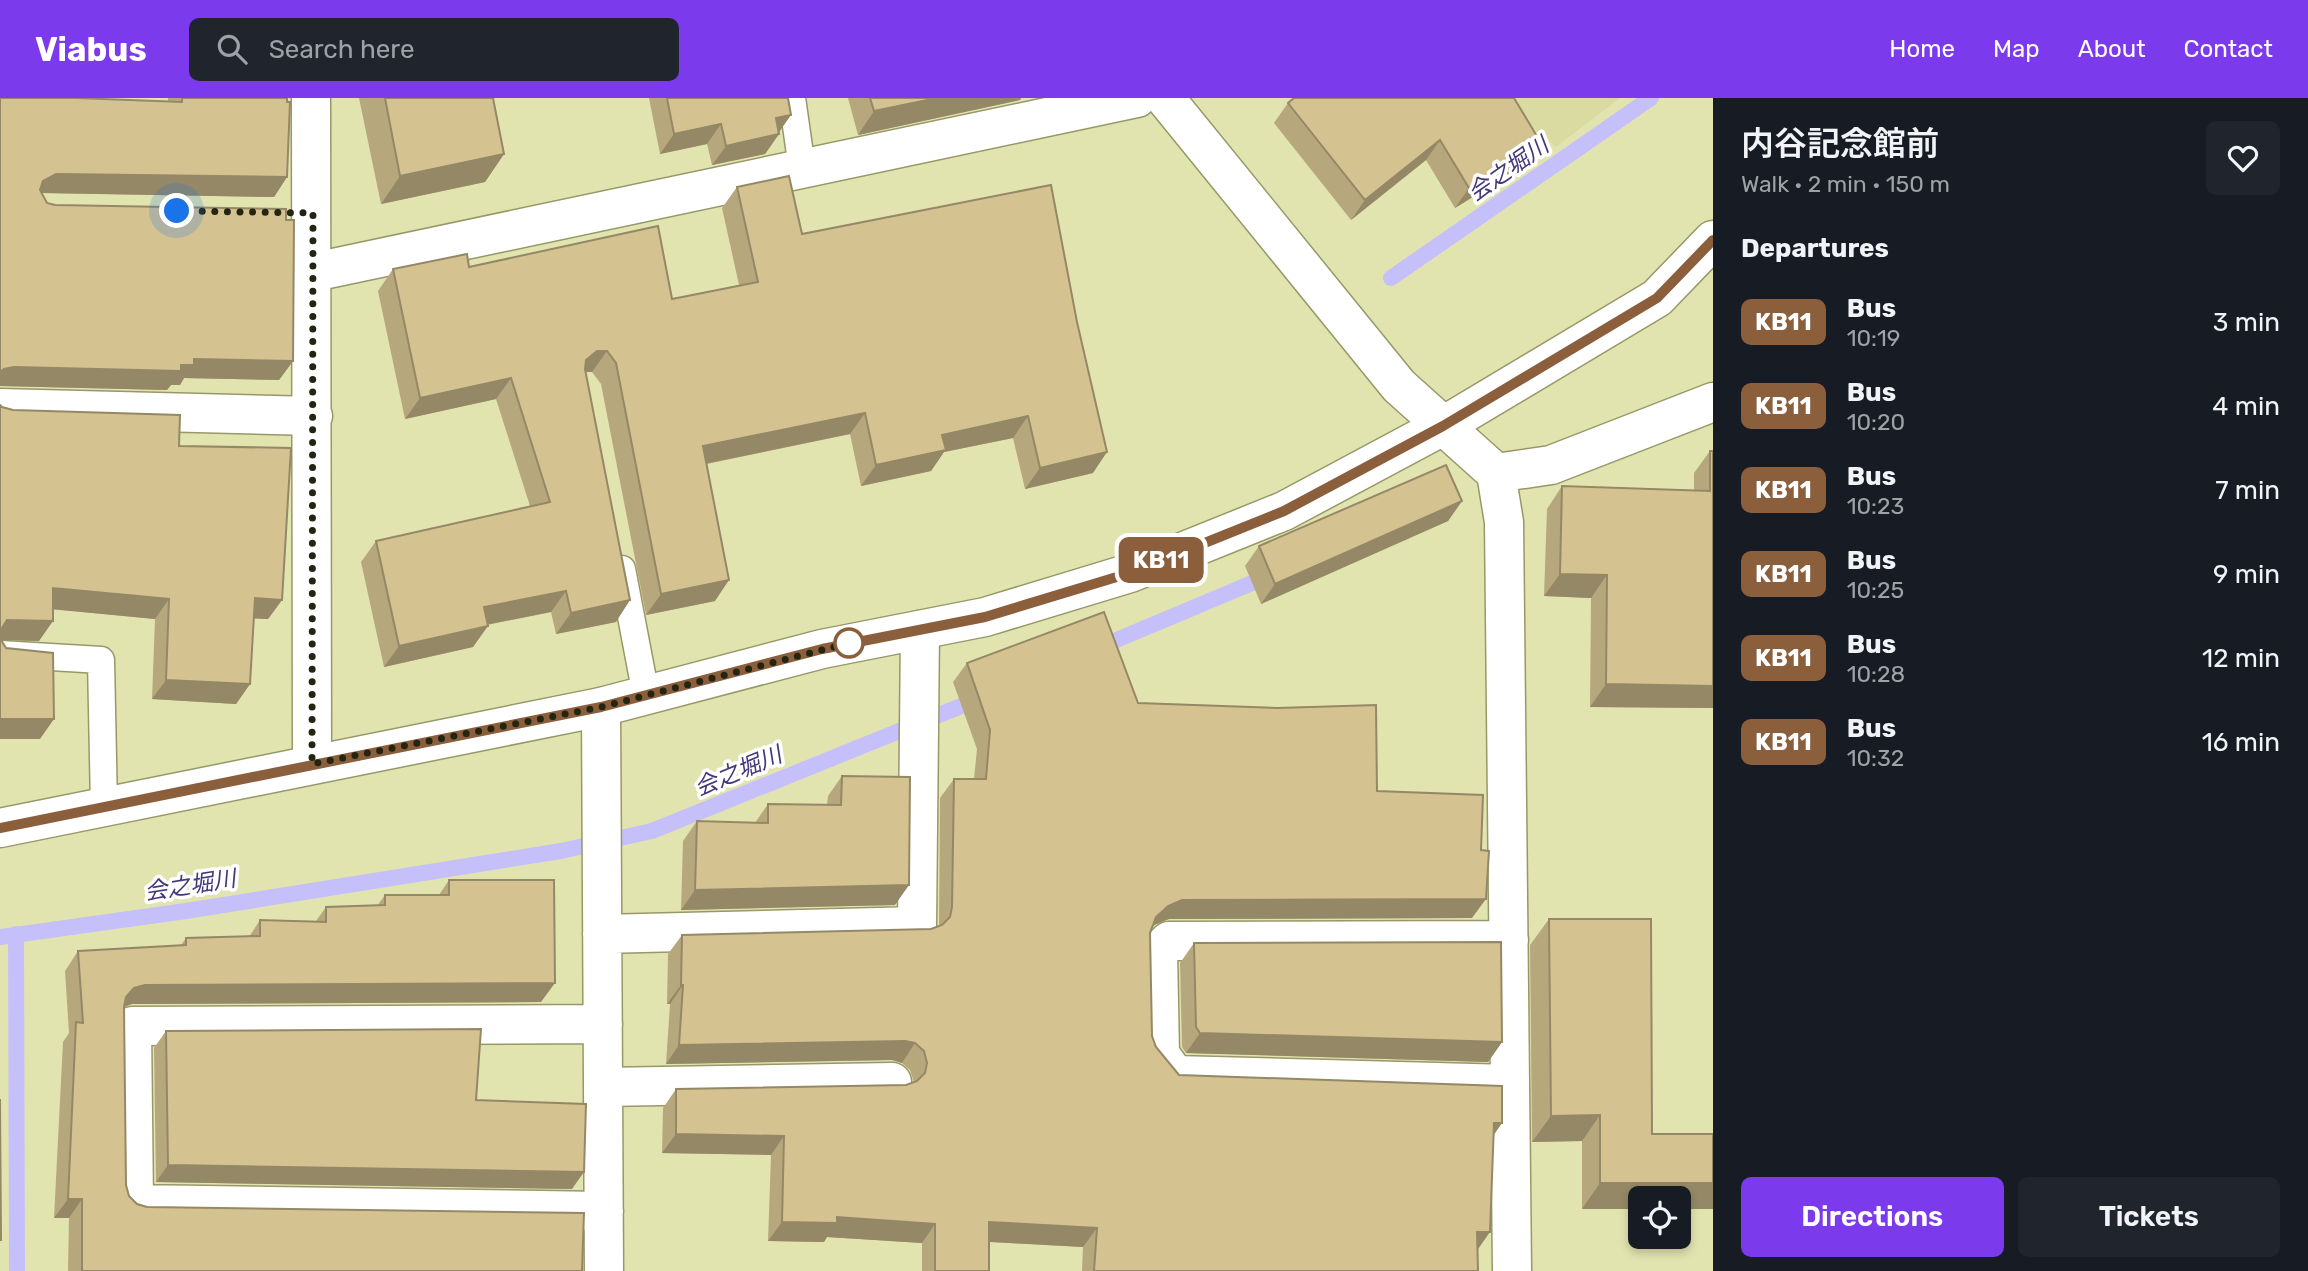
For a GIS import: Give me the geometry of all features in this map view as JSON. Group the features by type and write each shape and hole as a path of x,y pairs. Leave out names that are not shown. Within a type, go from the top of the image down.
{"street":[{"path":"311,98 299,213 314,272 312,764"},
{"path":"314,272 1137,98"},
{"path":"1165,98 1399,386 1496,473 1504,522 1512,1271"},
{"path":"0,828 601,707 822,649 985,617 1130,573 1284,511 1443,426 1657,298 1713,240"},
{"path":"1496,473 1551,465 1713,402"},
{"path":"0,408 313,416"},
{"path":"602,934 917,926 920,630"},
{"path":"601,707 604,822 604,1271"},
{"path":"1509,940 1169,941 1158,952 1160,1054 1175,1075 1510,1084"},
{"path":"603,1024 132,1026 134,1204 604,1211"},
{"path":"603,1087 892,1082"}],"lane":[{"path":"792,98 802,168"},
{"path":"617,546 646,695"},
{"path":"0,654 100,660 104,807"}],"shaded area":[{"path":"1496,98 1620,98 1556,147"}],"building":[{"path":"0,98 182,102 182,98 287,98 287,102 290,102 287,177 56,174 43,181 40,190 47,203 55,205 286,209 286,220 294,220 293,361 194,359 194,365 181,365 181,371 14,367 0,372"},
{"path":"385,98 493,98 504,154 400,176"},
{"path":"667,98 788,98 791,115 776,118 779,134 726,146 721,124 674,134"},
{"path":"870,98 937,98 874,111"},
{"path":"1294,98 1514,98 1541,143 1469,188 1440,140 1365,200 1288,103"},
{"path":"789,176 802,234 1051,185 1077,322 1107,452 1040,468 1028,416 942,435 946,450 876,465 865,413 703,446 729,580 661,594 616,363 607,351 597,351 586,360 585,369 630,600 571,613 566,591 484,607 488,626 399,646 376,541 550,502 511,378 420,398 393,269 467,254 469,267 658,226 672,299 758,282 737,187"},
{"path":"0,405 13,410 180,415 179,446 291,448 282,600 255,598 250,684 166,680 169,599 53,588 53,621 7,620 0,631"},
{"path":"1710,451 1713,451 1713,686 1606,684 1607,575 1560,574 1562,486 1710,491"},
{"path":"1446,465 1462,501 1275,584 1259,546"},
{"path":"1104,612 1138,703 1277,708 1376,705 1377,791 1483,795 1481,850 1489,851 1486,899 1182,900 1168,906 1156,917 1150,933 1152,1036 1156,1047 1179,1075 1502,1086 1502,1123 1494,1123 1490,1232 1477,1232 1478,1271 1094,1271 1097,1228 989,1222 989,1271 935,1271 935,1224 837,1217 837,1223 782,1222 784,1136 676,1134 676,1089 906,1085 917,1081 925,1073 927,1063 924,1051 915,1043 905,1041 679,1045 683,985 682,935 931,929 942,925 950,917 952,907 954,779 986,779 990,730 967,663"},
{"path":"0,638 6,648 53,653 54,719 0,719"},
{"path":"842,776 910,777 909,885 695,890 697,821 768,823 768,804 841,805"},
{"path":"449,880 554,880 555,983 145,985 134,988 126,997 124,1007 126,1185 129,1196 137,1204 147,1207 584,1213 582,1271 82,1271 82,1199 68,1199 76,1022 83,1023 78,951 186,945 186,938 260,936 260,920 326,922 326,907 385,905 385,895 449,895"},
{"path":"1549,919 1651,919 1652,1134 1713,1134 1713,1183 1600,1183 1600,1115 1551,1116"},
{"path":"1501,942 1502,1042 1200,1033 1196,1027 1194,943"},
{"path":"481,1029 476,1100 586,1104 584,1172 168,1165 166,1031"},
{"path":"0,1099 1,1240 0,1240"}],"waterway":[{"name":"会之堀川","path":"1391,278 1651,98"},
{"name":"会之堀川","path":"1095,649 1271,575"},
{"name":"会之堀川","path":"0,937 186,911 561,851 652,831 981,698"},
{"path":"16,934 17,1271"}],"bus line":[{"name":"KB11","path":"0,828 601,707 822,649 985,617 1130,573 1284,511 1443,426 1657,298 1713,240"}],"route":[{"path":"177,211 313,213 312,764 601,707 849,643"}]}
